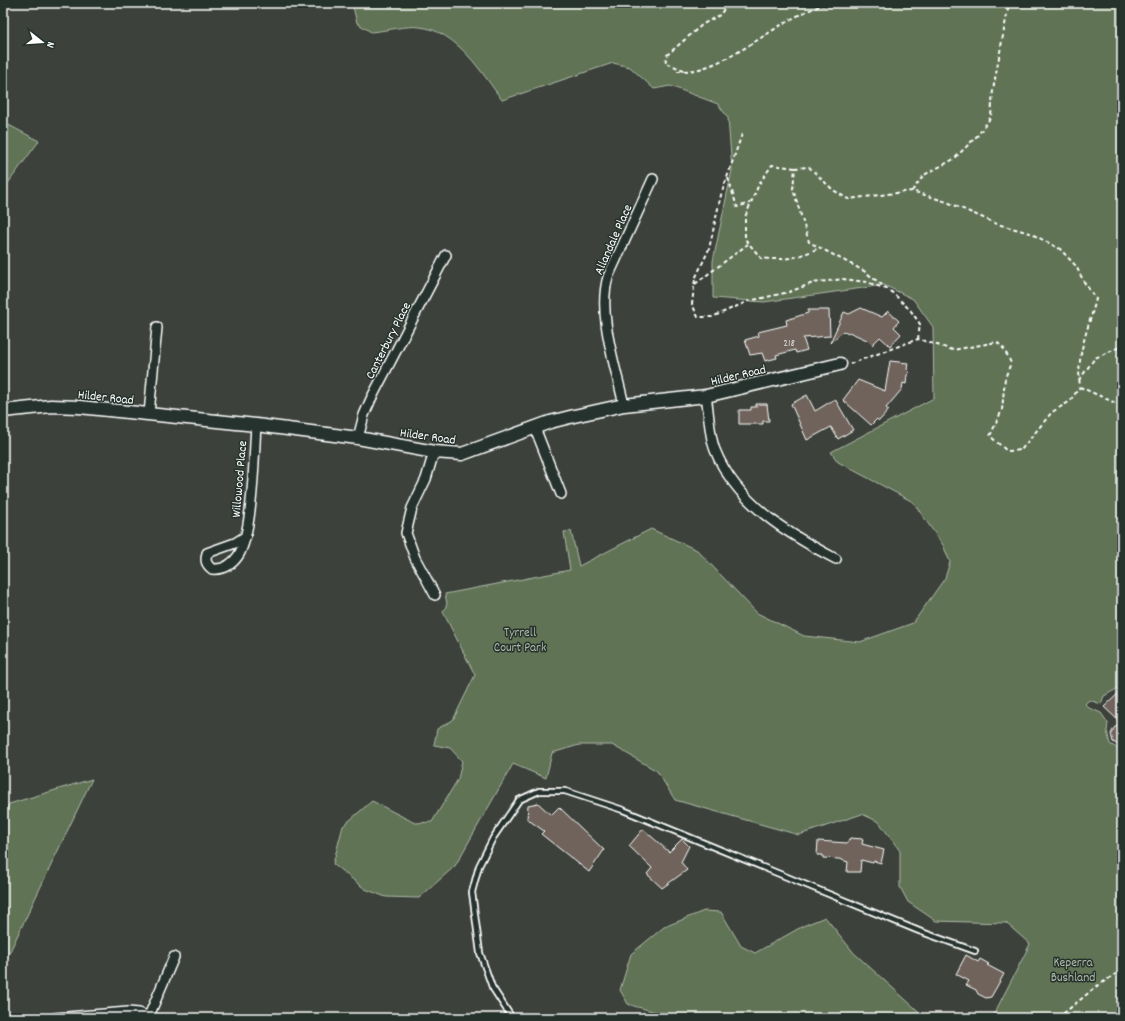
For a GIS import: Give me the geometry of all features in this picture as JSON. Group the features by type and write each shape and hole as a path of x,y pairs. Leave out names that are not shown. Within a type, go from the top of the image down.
{"street":[{"name":"Allandale Place","path":"624,405 607,326 604,291 608,277 653,179"},
{"name":"Canterbury Place","path":"358,438 364,415 446,255"},
{"path":"149,414 156,327"},
{"name":"Hilder Road","path":"3,411 65,406 256,425 358,438 434,452 462,454 574,416 624,405 706,396 840,364"},
{"path":"706,396 715,449 726,472 752,502 771,520 836,559"},
{"name":"Willowood Place","path":"246,536 235,543 207,554 205,560 207,565 212,569 218,569 225,568 232,564 238,556 246,536 256,425"},
{"path":"535,428 561,494"},
{"path":"434,452 426,479 412,508 406,533 412,552 435,595"},
{"path":"55,1018 122,1012 139,1013 151,1017 174,957"}],"lane":[{"path":"512,1018 492,988 480,953 472,892 479,866 493,838 520,800 539,791 565,791 624,810 919,931 975,951"}],"path":[{"path":"685,70 665,63 667,55 703,24 720,16 728,3"},
{"path":"677,71 699,69 720,60 749,46 786,22 815,7 831,3"},
{"path":"912,191 924,175 954,159 978,135 991,117 993,90 1009,3"},
{"path":"742,134 727,176 709,249 695,285 692,304 698,317 712,317 749,301 789,292 813,283 849,280 867,282 889,290"},
{"path":"820,248 794,259 774,260 761,258 745,239 745,217 750,203 759,184 772,165 795,168 809,167 833,190 848,199 912,191 947,202 997,224 1030,233 1060,249 1076,266 1084,282 1096,299 1081,349 1079,380 1080,388 1069,402 1052,412 1021,450 1007,451 990,436 1002,410 1004,378 1011,363 1004,349 997,342 953,350 918,339 853,364 840,364"},
{"path":"795,168 793,189 809,242 864,271 889,290 912,311 920,324 918,339"},
{"path":"727,176 737,207 750,203"},
{"path":"695,285 748,244"},
{"path":"1079,380 1095,358 1122,346"},
{"path":"1080,388 1120,407 1122,406"},
{"path":"1058,1018 1097,986 1122,970"}],"green space":[{"path":"352,3 1122,3 1122,686 1104,696 1101,704 1089,700 1085,704 1089,708 1101,713 1108,723 1107,731 1110,744 1122,751 1122,1018 992,1018 1030,944 1006,923 936,921 908,902 900,887 900,851 879,822 862,814 799,835 675,800 657,771 612,745 579,745 552,753 546,778 513,764 455,866 419,898 386,897 365,889 333,864 343,826 372,801 415,823 432,822 458,779 462,761 450,748 434,745 437,729 453,720 475,675 443,612 447,604 445,594 570,570 564,532 571,531 579,566 651,529 697,550 757,613 804,636 860,642 913,623 945,578 950,562 943,545 913,502 838,462 831,452 934,398 933,327 913,299 884,285 764,302 713,298 713,261 732,170 728,118 718,104 670,86 654,89 630,67 613,63 502,100 477,66 446,36 433,30 420,27 402,27 371,32 357,23"},
{"path":"3,122 39,141 3,190"},
{"path":"92,779 3,966 3,817 9,804"},
{"path":"704,911 721,912 741,946 755,953 803,926 825,917 854,953 926,1018 671,1018 663,1014 628,1004 620,990 631,954 664,927"}],"building":[{"path":"861,308 882,317 888,311 899,321 894,327 901,334 890,346 880,337 872,345 867,340 843,331 830,343 844,312 849,314"},
{"path":"808,310 829,310 830,336 803,338 807,350 796,353 795,350 776,355 777,358 765,361 762,353 750,355 745,340 759,336 758,332 787,325 786,320 808,313"},
{"path":"890,361 908,363 907,369 910,372 907,375 906,384 903,383 902,389 886,408 889,410 879,421 877,419 871,425 843,400 858,380 885,391"},
{"path":"807,395 815,411 835,399 853,430 838,439 831,427 807,440 791,404"},
{"path":"756,404 767,404 769,421 763,421 763,424 739,424 739,410 751,410 751,407 756,407"},
{"path":"1122,690 1122,747 1113,742 1111,734 1114,728 1121,723 1104,707"},
{"path":"538,803 551,815 559,807 604,850 589,872 541,834 544,831 527,819 528,805"},
{"path":"643,829 669,852 682,839 689,846 681,862 687,870 662,888 647,874 652,868 629,846"},
{"path":"850,838 863,839 862,844 884,850 881,863 861,860 860,872 847,872 848,862 839,859 823,858 823,855 817,855 818,841 847,843"},
{"path":"966,955 978,962 980,959 989,964 987,965 1004,974 991,997 986,998 978,994 976,990 966,985 969,981 956,974"}],"park label":[{"name":"Tyrrell Court Park","path":"520,638"},
{"name":"Keperra Bushland","path":"1073,968"}]}
